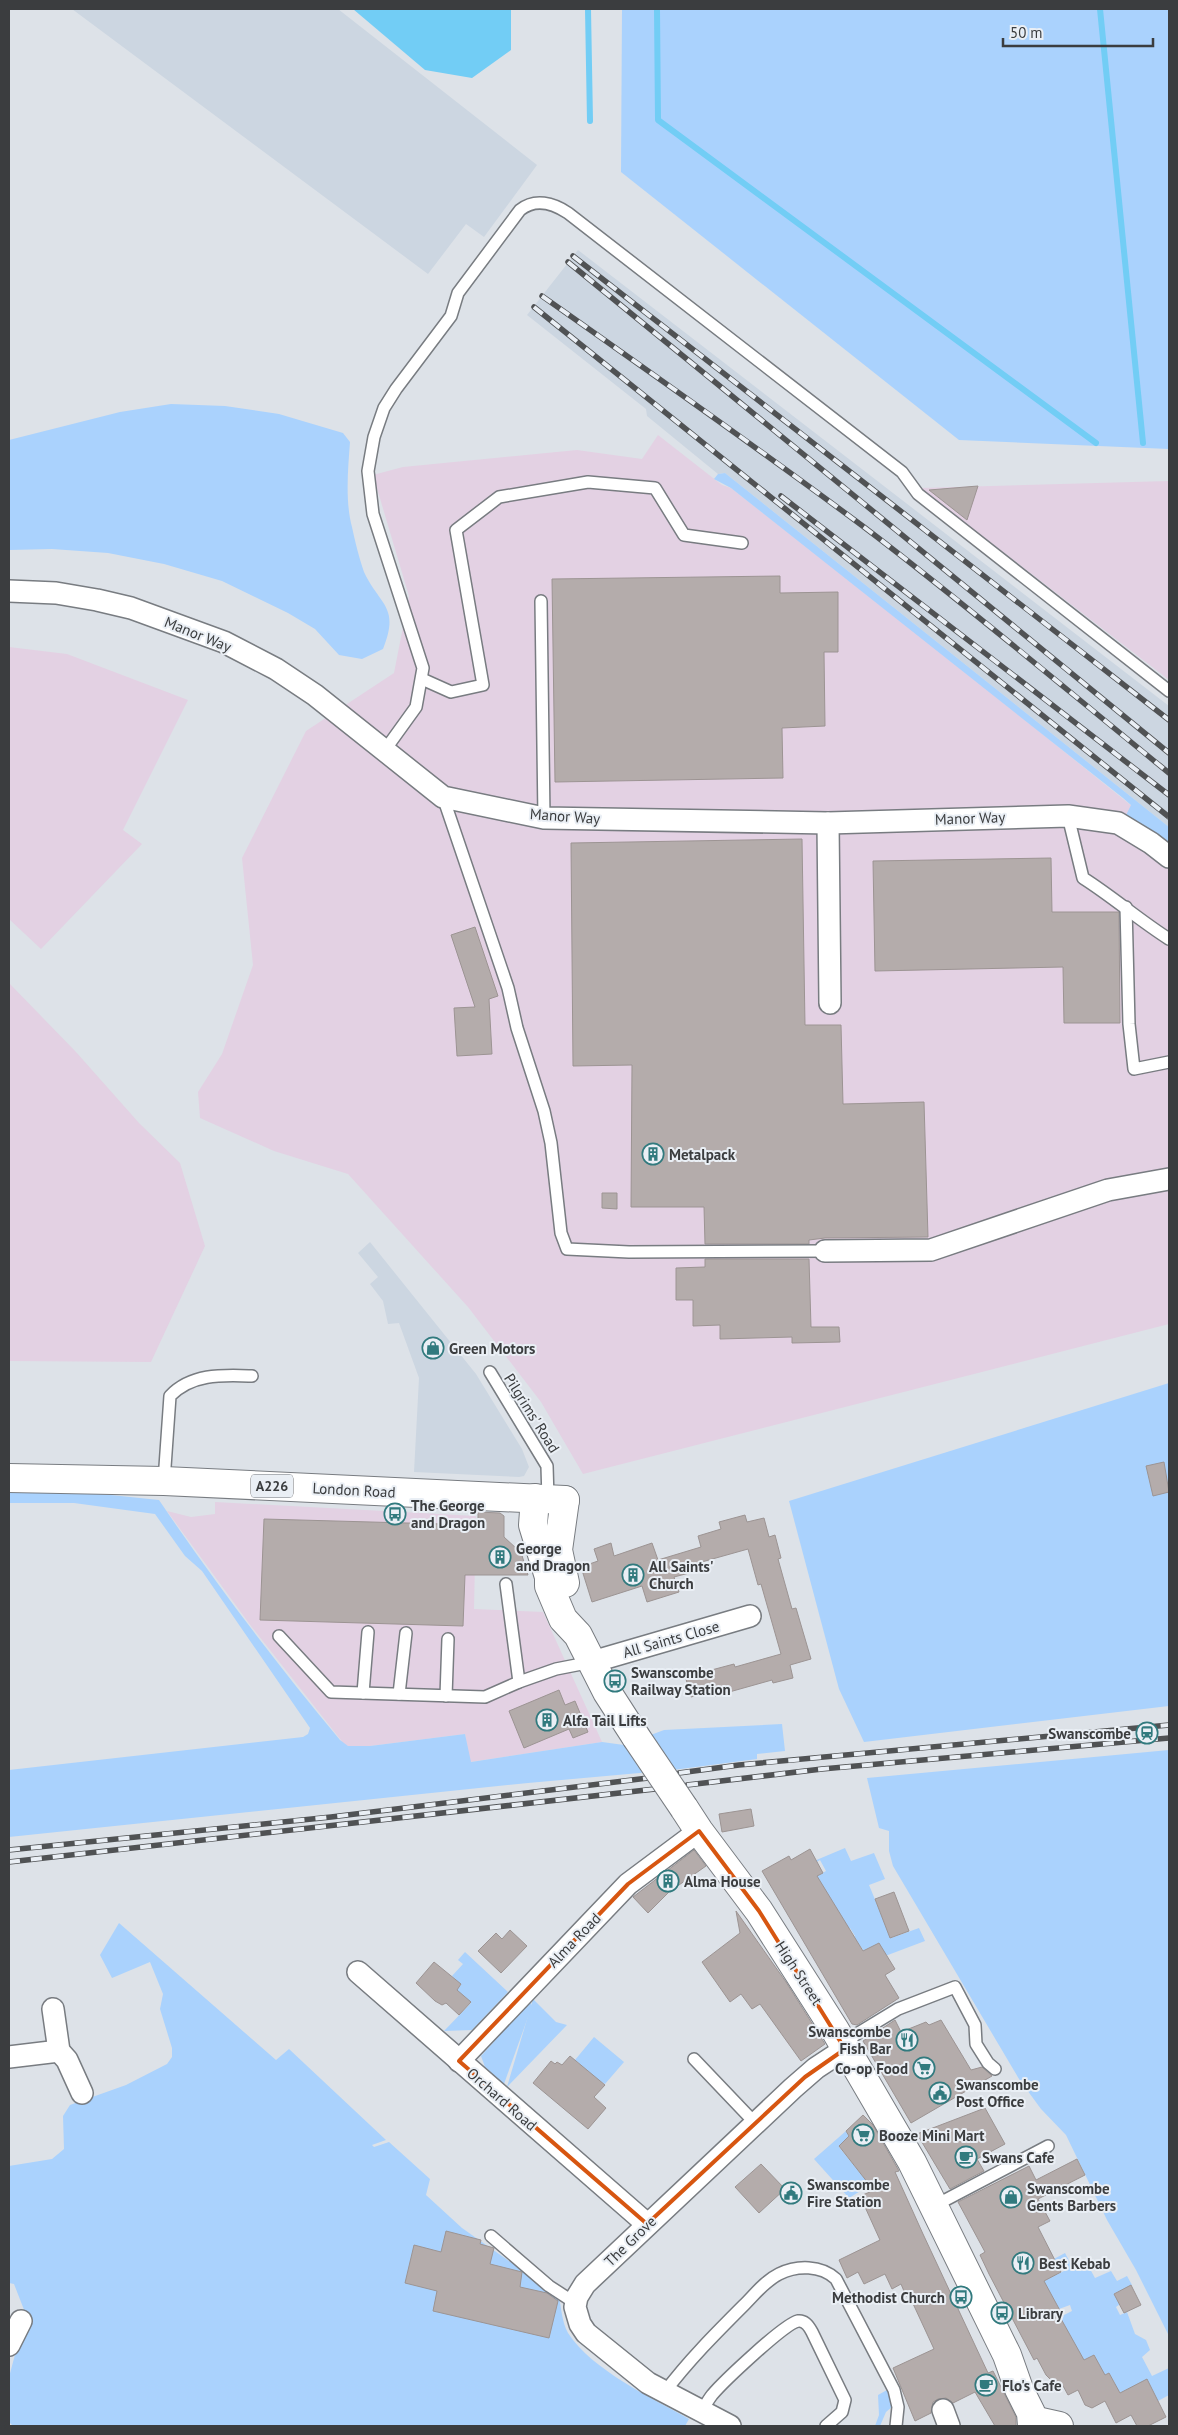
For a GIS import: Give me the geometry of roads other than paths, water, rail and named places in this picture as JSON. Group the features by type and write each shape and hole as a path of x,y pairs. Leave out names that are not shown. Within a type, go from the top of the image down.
{"main road":[{"name":"London Road","path":"9,1478 164,1481 541,1499"},
{"name":"High Street","path":"541,1499 541,1578 549,1586 562,1619 578,1635 610,1697 699,1831 759,1911 844,2046 906,2151 1006,2355 1044,2424"},
{"name":"High Street","path":"541,1499 559,1534 559,1557 563,1578 578,1618 578,1635"}],"street":[{"name":"Manor Way","path":"9,591 56,594 106,602 181,625 224,642 276,668 315,695 444,797 544,818 828,823 1068,816 1118,823 1151,843 1169,858"},
{"path":"828,823 830,1003"},
{"path":"825,1251 931,1250 1108,1190 1169,1179"},
{"name":"All Saints Close","path":"592,1662 750,1616"},
{"name":"Alma Road","path":"458,2061 628,1884 699,1831"},
{"name":"Orchard Road","path":"358,1972 458,2061 648,2224"},
{"path":"54,2009 59,2051 67,2060 82,2093"},
{"name":"The Grove","path":"575,2303 578,2294 585,2284 816,2068 844,2046"},
{"path":"9,2057 59,2051"},
{"path":"575,2303 581,2327 601,2346 648,2383 664,2393 730,2426"},
{"path":"9,2345 21,2322"}],"lane":[{"path":"385,750 416,707 423,668 417,643 387,561 373,514 368,471 374,437 382,413 396,389 451,316 458,293 520,210 528,205 546,203 568,213 797,389 905,475 919,495 1169,691"},
{"path":"422,679 451,692 483,685 456,530 499,497 588,482 656,488 684,535 742,543"},
{"path":"541,601 544,818"},
{"path":"444,797 505,979 517,1028 544,1111 551,1138 561,1233 566,1249 629,1252 825,1251"},
{"path":"1068,816 1083,878 1111,896 1169,939"},
{"path":"1126,907 1129,1024 1134,1069 1169,1062"},
{"name":"Pilgrims' Road","path":"490,1372 547,1466 541,1499"},
{"path":"164,1481 170,1396 183,1385 203,1377 218,1375 252,1376"},
{"path":"506,1584 519,1682"},
{"path":"363,1693 368,1632"},
{"path":"399,1694 406,1633"},
{"path":"279,1636 331,1692 485,1697 556,1669 592,1662"},
{"path":"446,1696 448,1639"},
{"path":"844,2046 898,2009 955,1987 975,2025 976,2044 994,2069"},
{"path":"694,2060 756,2124"},
{"path":"934,2206 1048,2146"},
{"path":"491,2236 549,2286 575,2303"},
{"path":"664,2393 694,2354 768,2281 793,2270 817,2268 830,2273 836,2279 894,2390 898,2408 896,2426"},
{"path":"702,2412 714,2393 763,2348 792,2324 801,2321 807,2324 812,2332 845,2400 842,2412 826,2426"}],"waterway":[{"path":"588,9 590,121"},
{"path":"657,9 658,120 1096,443"},
{"path":"1100,9 1143,443"}],"railway":[{"path":"573,256 1169,720"},
{"path":"568,262 1169,753"},
{"path":"542,296 744,439 864,527 980,618 1169,773"},
{"path":"534,307 1169,817"},
{"path":"781,496 1169,795"},
{"path":"679,1773 739,1765 1169,1725"},
{"path":"687,1785 822,1769 1169,1738"},
{"path":"9,1850 331,1817 648,1778"},
{"path":"9,1862 655,1789"}],"place":[{"name":"Metalpack","path":"653,1154"},
{"name":"Green Motors","path":"433,1348"},
{"name":"The George and Dragon","path":"395,1514"},
{"name":"George and Dragon","path":"500,1557"},
{"name":"All Saints' Church","path":"633,1575"},
{"name":"Swanscombe Railway Station","path":"615,1681"},
{"name":"Alfa Tail Lifts","path":"547,1720"},
{"name":"Swanscombe","path":"1147,1733"},
{"name":"Alma House","path":"668,1881"},
{"name":"Swanscombe Fish Bar","path":"907,2040"},
{"name":"Co-op Food","path":"924,2068"},
{"name":"Swanscombe Post Office","path":"940,2093"},
{"name":"Booze Mini Mart","path":"863,2135"},
{"name":"Swans Cafe","path":"966,2157"},
{"name":"Swanscombe Fire Station","path":"791,2193"},
{"name":"Swanscombe Gents Barbers","path":"1011,2197"},
{"name":"Best Kebab","path":"1023,2263"},
{"name":"Methodist Church","path":"961,2297"},
{"name":"Library","path":"1002,2313"},
{"name":"Flo's Cafe","path":"986,2385"}]}
